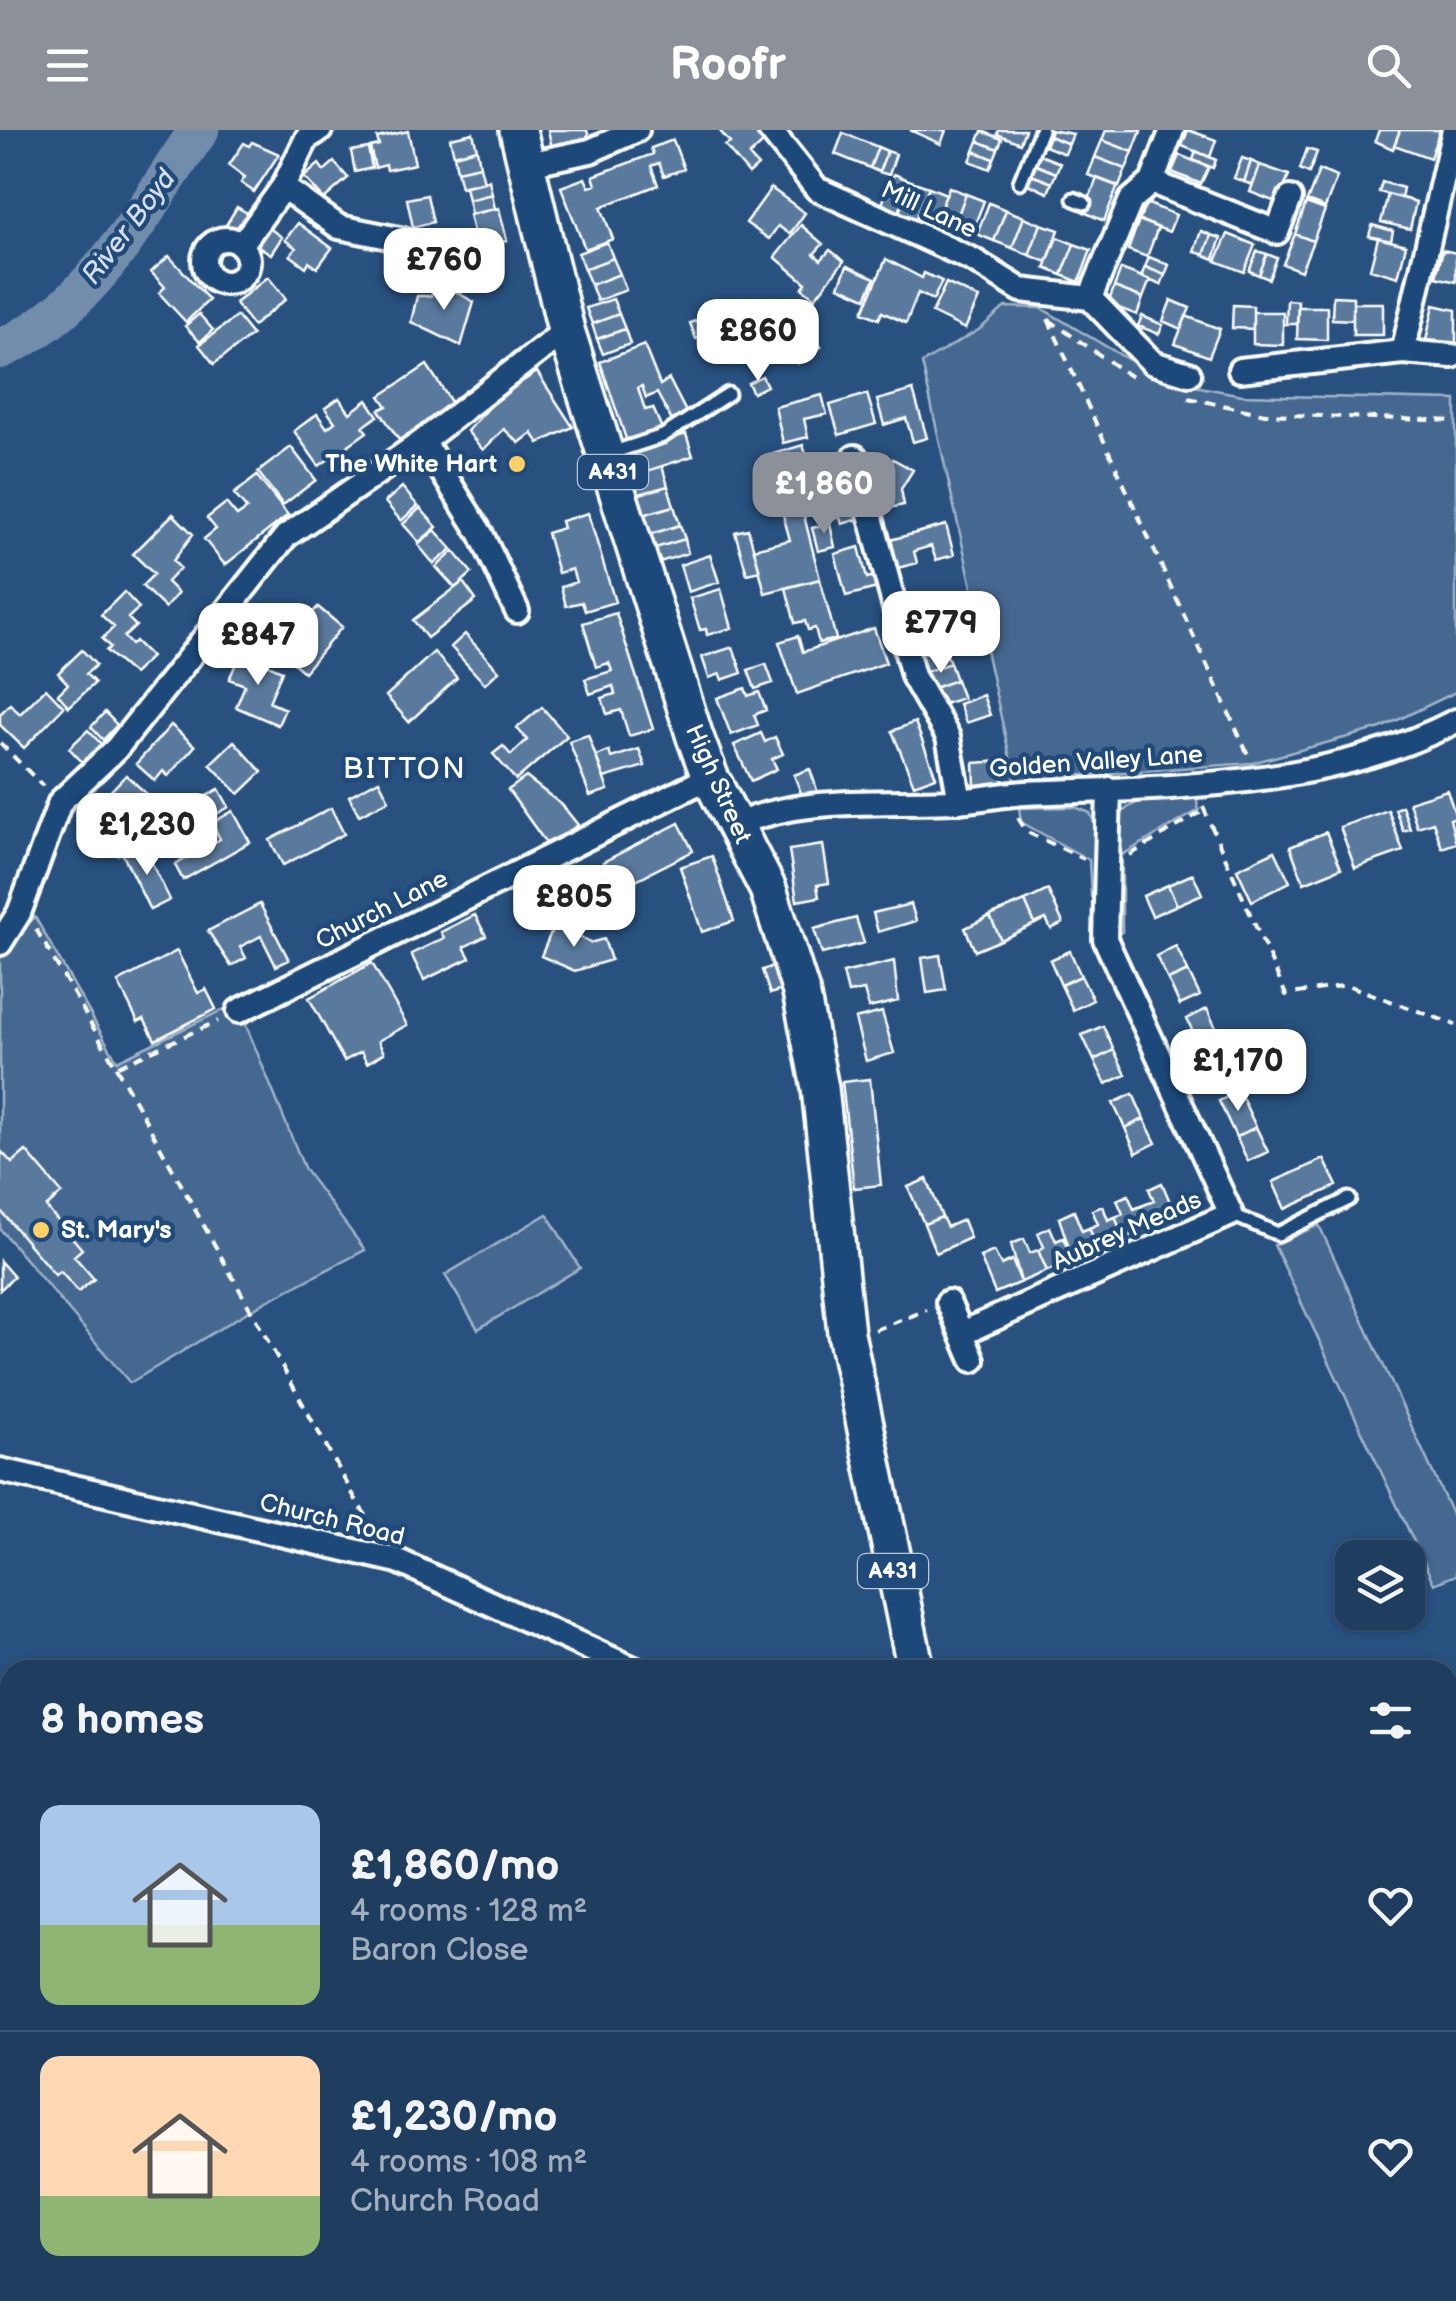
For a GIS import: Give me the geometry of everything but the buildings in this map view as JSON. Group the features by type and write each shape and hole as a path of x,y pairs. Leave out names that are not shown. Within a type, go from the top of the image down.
{"main road":[{"name":"High Street","path":"523,147 566,330 710,776 768,889 801,992 820,1088 846,1332 914,1660"}],"street":[{"path":"242,244 283,187 307,138 320,130"},
{"path":"523,147 590,152 637,130"},
{"name":"Mill Lane","path":"770,130 816,189 972,260 1021,290 1090,298"},
{"path":"1172,130 1152,182 1116,215 1090,298 1153,362 1189,374"},
{"path":"1403,352 1454,130"},
{"path":"1152,182 1277,232 1290,198"},
{"path":"283,187 340,227 410,241"},
{"path":"0,943 19,913 60,802 116,749 286,536 423,442 566,330"},
{"path":"1240,370 1403,352 1452,356"},
{"path":"423,442 481,534 517,611"},
{"path":"854,457 914,676 948,737 960,801"},
{"name":"Golden Valley Lane","path":"734,826 763,812 1300,775 1351,763 1456,721"},
{"name":"Church Lane","path":"239,1012 710,776"},
{"name":"Aubrey Meads","path":"962,1334 1231,1214 1105,939 1109,789"},
{"path":"948,1302 973,1360"},
{"name":"Church Road","path":"0,1470 398,1561 614,1660"}],"lane":[{"path":"1020,182 1040,130"},
{"path":"607,454 663,436 728,394"},
{"path":"1231,1214 1278,1234 1349,1199"}],"path":[{"path":"1048,319 1252,763 1251,778"},
{"path":"0,743 60,802"},
{"path":"1194,784 1286,995 1346,985 1456,1025"},
{"path":"19,913 31,921 360,1508 398,1561"},
{"path":"116,1067 239,1012"},
{"path":"846,1332 874,1331 948,1302"}],"shaded area":[{"path":"1005,307 1041,308 1163,380 1242,395 1456,400 1456,692 1381,728 1252,763 1015,780 922,363 980,329"},
{"path":"1159,798 1196,798 1199,810 1122,855 1122,932 1115,935 1113,827 1137,803"},
{"path":"1075,807 1090,813 1095,825 1096,899 1091,897 1089,860 1021,822 1019,808"},
{"path":"35,917 117,1061 237,1003 305,1170 365,1250 252,1309 130,1383 0,1229 0,953"},
{"path":"547,1214 580,1268 478,1329 445,1275"},
{"path":"1319,1225 1456,1523 1456,1575 1434,1584 1425,1565 1425,1540 1413,1540 1274,1245"}],"waterway":[{"name":"River Boyd","path":"0,349 33,332 89,283 114,254 199,130"}],"place":[{"name":"The White Hart","path":"517,464"},
{"name":"St. Mary's","path":"41,1230"}],"district":[{"name":"BITTON","path":"405,769"}]}
